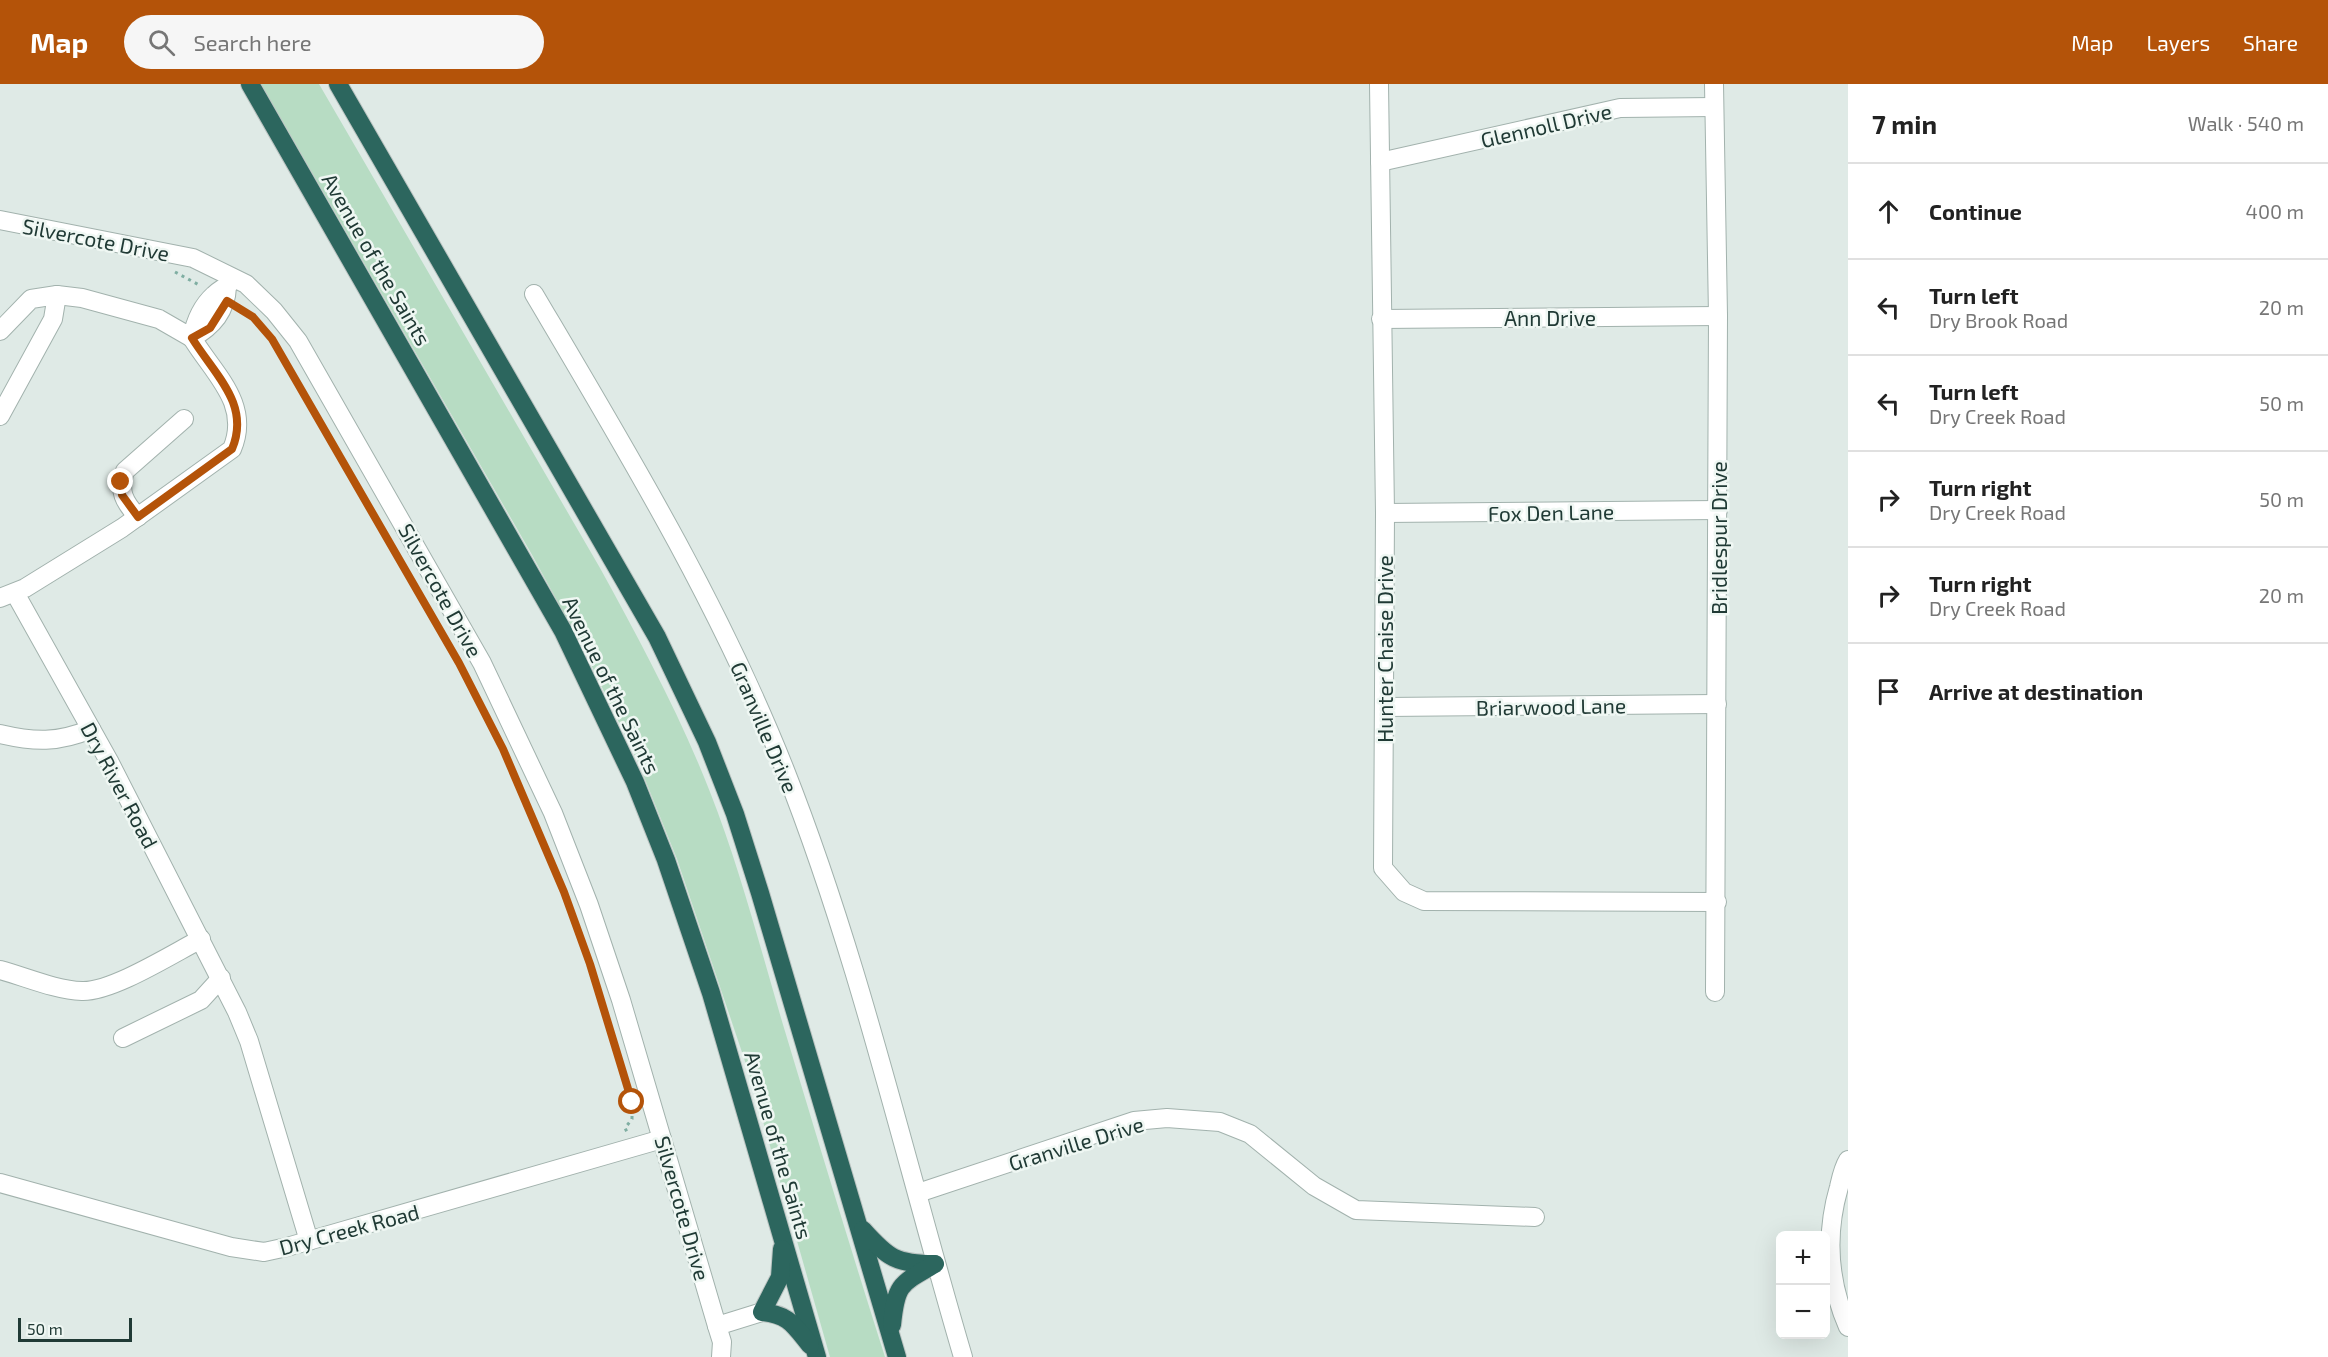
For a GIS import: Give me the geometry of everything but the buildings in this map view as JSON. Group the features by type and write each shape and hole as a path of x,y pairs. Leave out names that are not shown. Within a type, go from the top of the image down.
{"highway":[{"name":"Avenue of the Saints","path":"250,84 522,558 601,706 666,860 694,940 817,1355"},
{"path":"338,84 657,637 694,711 735,814 753,871 897,1357"},
{"path":"859,1226 881,1251 893,1259 906,1264 935,1264"},
{"path":"783,1239 780,1277 762,1312 779,1314 790,1320 817,1355"},
{"path":"891,1334 897,1291 908,1279 935,1264"}],"street":[{"name":"Hunter Chaise Drive","path":"1379,84 1385,513 1383,868 1404,892 1424,901 1717,902"},
{"name":"Bridlespur Drive","path":"1714,84 1718,316 1715,992"},
{"name":"Glennoll Drive","path":"1380,162 1620,108 1714,107"},
{"name":"Silvercote Drive","path":"0,220 193,258 226,290 246,284 274,311 298,340 434,576 515,729 553,813 589,905 621,1000 722,1342 721,1357"},
{"path":"192,338 195,321 226,290"},
{"name":"Granville Drive","path":"534,294 675,540 747,680 785,770 816,855 918,1193 935,1264 963,1357"},
{"path":"0,416 53,319 57,295"},
{"path":"0,331 31,299 57,295 82,298 159,319 192,338 233,400 238,417 238,434 232,449 138,517 8,596"},
{"name":"Ann Drive","path":"1382,318 1718,316"},
{"path":"138,517 122,495 121,482 125,471 184,419"},
{"name":"Fox Den Lane","path":"1385,513 1718,510"},
{"name":"Dry River Road","path":"8,596 91,729 221,978 249,1041 309,1241"},
{"name":"Briarwood Lane","path":"1385,707 1717,704"},
{"path":"0,734 45,742 67,738 91,729"},
{"path":"0,970 72,990 92,990 110,985 201,939"},
{"path":"123,1038 201,1000 221,978"},
{"name":"Granville Drive","path":"918,1193 1134,1121 1167,1118 1220,1122 1250,1134 1314,1186 1356,1210 1535,1217"},
{"name":"Dry Creek Road","path":"0,1183 231,1247 264,1252 662,1139"},
{"path":"1848,1161 1830,1269 1839,1307 1848,1327"},
{"path":"717,1326 762,1312"}],"path":[{"path":"164,269 226,290 272,339 459,663 498,739"},
{"path":"513,770 583,943"},
{"path":"594,975 632,1102 632,1119 625,1128 636,1147"}],"green space":[{"path":"261,84 319,84 600,568 673,707 710,792 730,848 885,1357 830,1357 751,1079 677,859 638,762 584,650 531,553"}],"route":[{"path":"121,482 122,495 127,505 138,517 232,449 238,434 238,417 233,400 192,338 210,328 227,301 253,317 272,339 306,396 459,663 503,749 532,812 564,892 590,964 632,1102"}]}
